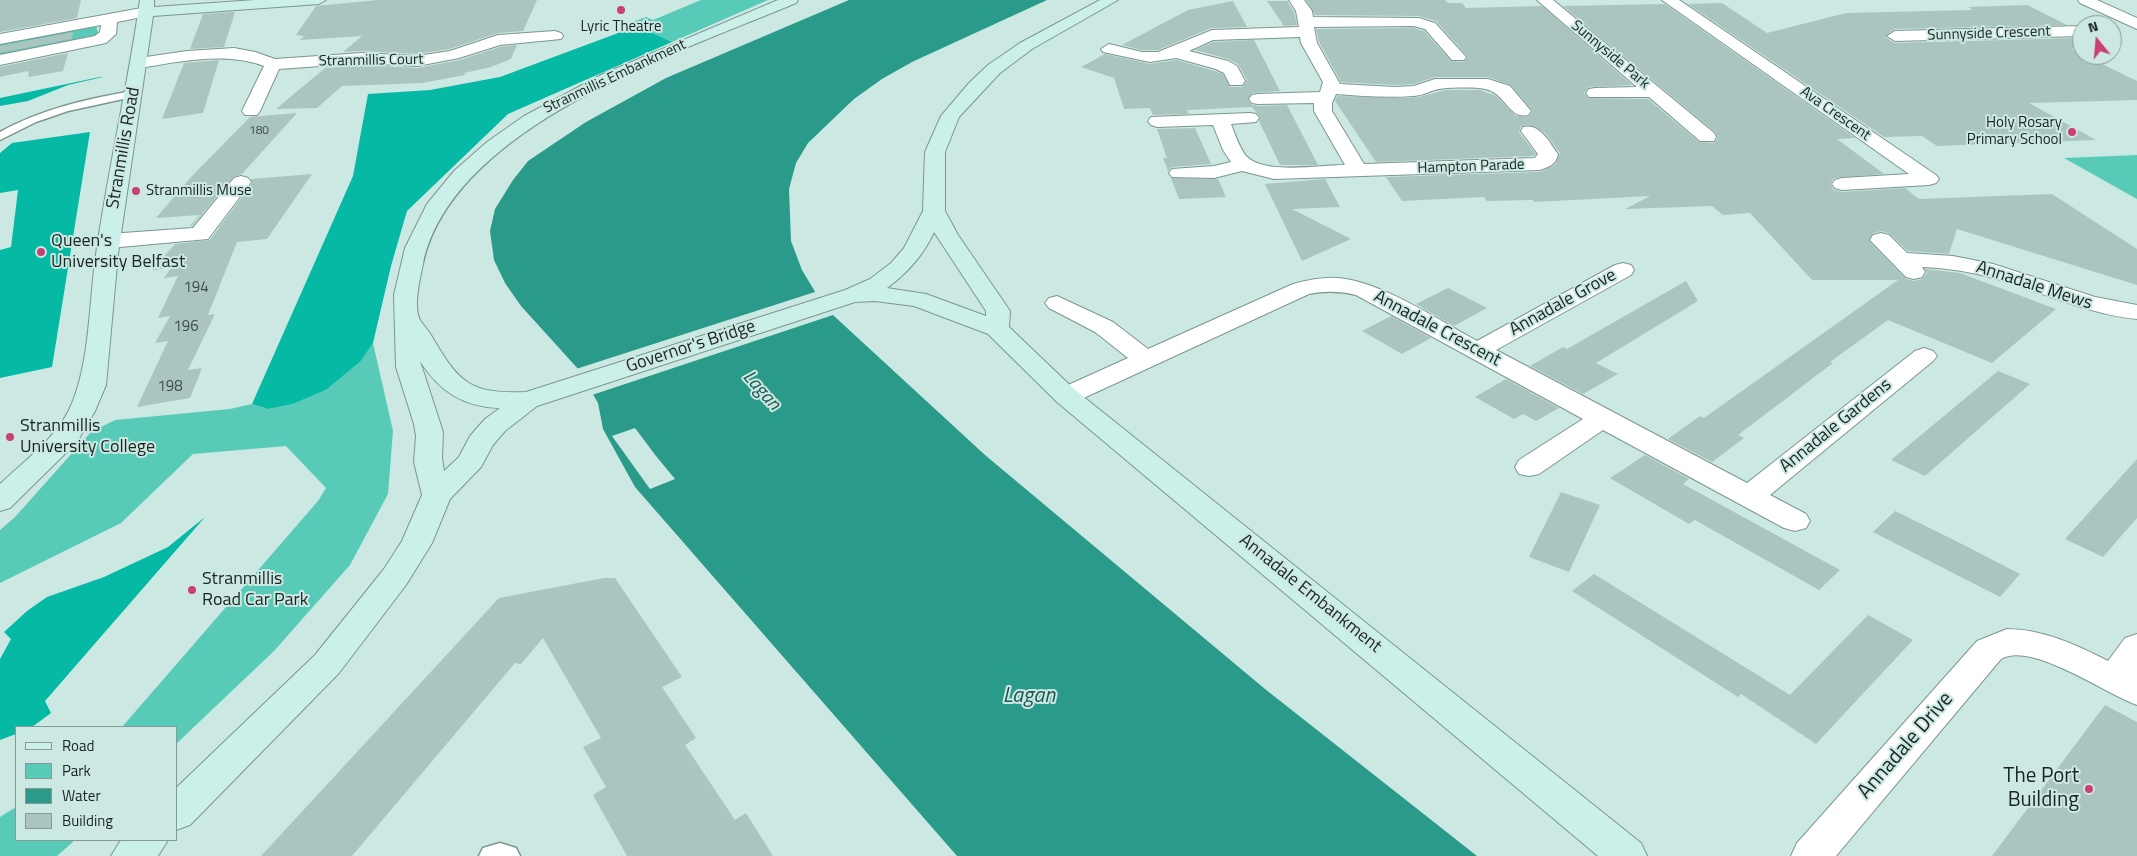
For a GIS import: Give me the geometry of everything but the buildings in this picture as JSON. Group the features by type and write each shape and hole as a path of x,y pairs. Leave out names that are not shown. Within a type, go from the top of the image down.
{"street":[{"path":"0,39 110,19 147,6 319,0"},
{"name":"Stranmillis Embankment","path":"436,495 428,462 429,434 423,406 410,372 405,330 407,319 406,292 413,261 424,228 442,197 474,162 512,130 546,108 594,84 791,0"},
{"path":"847,297 878,284 900,268 914,252 934,211 935,152 950,116 988,75 1026,46 1111,0"},
{"path":"1220,120 1236,159 1249,169 1274,173 1358,170 1323,111 1322,104 1332,82 1328,72 1309,43 1304,11 1296,0"},
{"name":"Sunnyside Park","path":"1544,0 1707,137"},
{"name":"Ava Crescent","path":"1669,0 1929,178 1842,184"},
{"path":"2085,0 2137,24"},
{"name":"Stranmillis Road","path":"0,501 66,436 82,411 93,385 109,241 127,119 139,63 147,6"},
{"path":"1368,6 1379,21"},
{"path":"1420,13 1458,57"},
{"path":"0,60 100,40 108,34 110,19"},
{"path":"1109,49 1148,58 1167,56 1212,35 1379,21 1414,20 1430,26"},
{"path":"2122,30 2137,29"},
{"name":"Sunnyside Crescent","path":"1895,36 2072,31"},
{"name":"Stranmillis Court","path":"139,63 187,56 234,53 249,55 273,64 340,59 402,62 434,60 498,40 555,36"},
{"path":"1176,52 1222,65 1231,70 1236,81"},
{"path":"251,111 273,64"},
{"path":"1258,99 1328,93 1416,91 1435,84 1488,84 1504,90 1522,110"},
{"name":"Sunnyside Park","path":"1595,93 1653,92"},
{"path":"1157,121 1250,118"},
{"name":"Hampton Parade","path":"1358,170 1539,164 1547,160 1548,154 1530,131"},
{"path":"1179,173 1214,172 1242,165"},
{"path":"109,241 200,234 241,182"},
{"path":"934,211 947,235 998,310 997,329"},
{"path":"1881,240 1919,276"},
{"name":"Annadale Mews","path":"1900,259 1978,267 2006,274 2098,307 2137,312"},
{"name":"Annadale Grove","path":"1477,351 1623,270"},
{"name":"Annadale Crescent","path":"1066,396 1300,289 1335,284 1364,290 1795,521"},
{"name":"Annadale Embankment","path":"847,297 875,294 918,299 997,329 1066,396 1627,856"},
{"name":"Governor's Bridge","path":"528,400 847,297"},
{"path":"1057,303 1104,327 1146,360"},
{"path":"407,319 415,327 444,378 462,393 492,401 528,400"},
{"name":"Annadale Gardens","path":"1749,496 1924,356"},
{"path":"178,811 327,664 418,543 436,495 471,460 480,442 495,424 528,400"},
{"path":"1529,467 1602,418"},
{"name":"Annadale Drive","path":"1811,856 1989,650 2006,642 2025,642 2045,648 2126,685"},
{"path":"2126,685 2137,647"},
{"path":"130,856 147,841"}],"lane":[{"path":"0,137 26,121 56,110 85,102 133,94"},
{"path":"490,856 500,854 508,856"}],"green space":[{"path":"701,0 768,0 672,42 630,23 646,17 653,20"},
{"path":"95,23 99,35 0,57 0,41"},
{"path":"2137,155 2137,199 2064,158"},
{"path":"373,343 393,431 388,494 350,565 274,651 178,742 178,726 123,726 318,501 326,488 286,446 193,454 121,523 0,583 0,530 15,517 91,432 115,420 230,409 252,404 268,409 293,404 326,390 361,361"},
{"path":"15,808 15,841 74,841 57,856 0,856 0,817"}],"shaded area":[{"path":"637,26 672,42 508,114 407,211 391,266 373,343 361,361 326,390 293,404 268,409 252,404 353,176 368,94 430,90 500,77"},
{"path":"103,77 68,85 28,101 0,106 0,98"},
{"path":"90,132 52,367 0,378 0,250 11,247 18,190 0,193 0,153 12,143"},
{"path":"205,517 45,701 51,713 33,726 15,726 15,734 0,740 0,659 11,639 4,632 27,611 47,597 104,577 168,547"}],"water":[{"name":"Lagan","path":"849,0 1047,0 912,62 882,79 854,99 808,143 796,163 789,189 791,241 802,270 820,300 834,316 985,455 1265,689 1477,856 957,856 635,487 603,429 598,403 579,370 521,306 505,283 494,260 490,231 495,209 513,180 528,161 586,122 666,78"}],"pier":[{"path":"818,291 836,314 592,395 576,369"},
{"path":"635,428 675,479 650,489 612,436"}],"place":[{"name":"Lyric Theatre","path":"621,10"},
{"name":"Holy Rosary Primary School","path":"2072,132"},
{"name":"Stranmillis Muse","path":"136,191"},
{"name":"Queen's University Belfast","path":"41,252"},
{"name":"Stranmillis University College","path":"10,437"},
{"name":"Stranmillis Road Car Park","path":"192,590"},
{"name":"The Port Building","path":"2089,789"}]}
